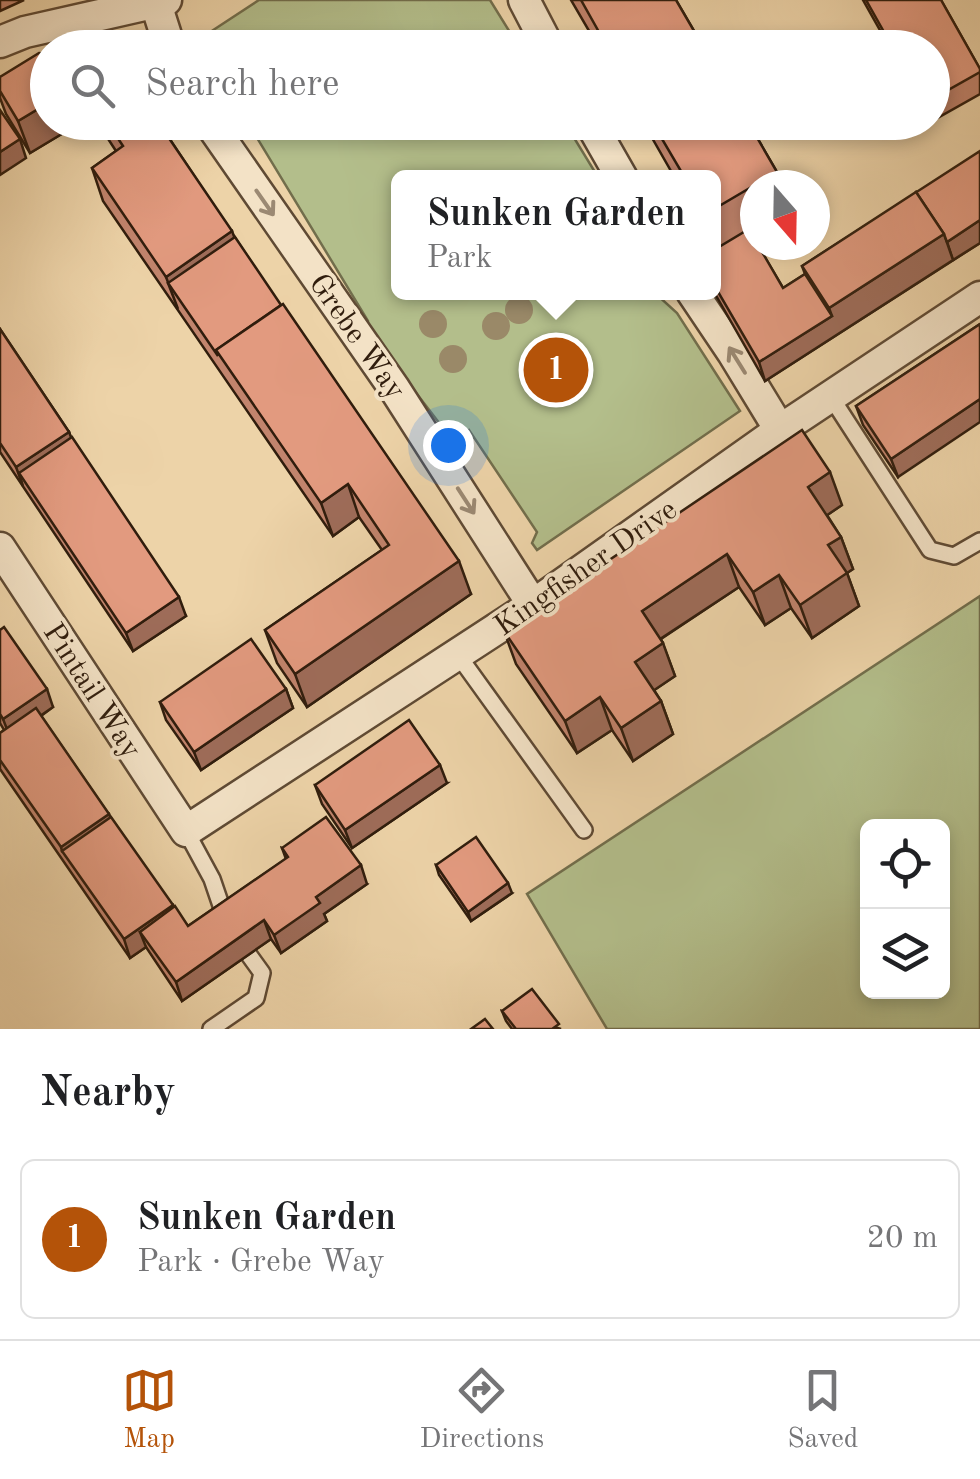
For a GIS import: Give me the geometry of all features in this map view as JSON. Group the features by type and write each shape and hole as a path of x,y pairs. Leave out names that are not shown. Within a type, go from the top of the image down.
{"street":[{"path":"524,0 540,30"},
{"path":"34,30 161,2 166,30"},
{"path":"0,42 30,31"},
{"name":"Grebe Way","path":"222,140 394,388 532,605"},
{"path":"600,140 617,170"},
{"name":"Kingfisher Drive","path":"186,831 458,655 780,430 980,297"},
{"path":"697,300 780,430"},
{"name":"Pintail Way","path":"0,548 186,831"}],"lane":[{"path":"831,396 930,550 954,556 980,541"},
{"path":"458,655 584,830"},
{"path":"186,831 212,879 228,923"},
{"path":"210,1029 256,998 262,973 248,955"}],"green space":[{"path":"259,0 490,0 509,30 213,30"},
{"path":"258,140 575,140 594,170 391,170 391,300 663,300 677,313 740,411 537,550 532,543 537,532 469,430 453,441 367,329 368,321"},
{"path":"980,596 980,1029 607,1029 527,894"}],"building":[{"path":"581,0 676,0 694,30 598,30"},
{"path":"866,0 941,0 980,72 950,89 950,30 883,30"},
{"path":"30,59 30,114 18,121 0,91 0,77"},
{"path":"0,110 20,139 0,152"},
{"path":"119,140 170,140 232,231 166,277 92,168 123,146"},
{"path":"663,140 758,140 776,170 740,170 740,194 721,205 721,170 680,170"},
{"path":"980,151 980,220 947,242 916,192"},
{"path":"916,192 944,234 829,308 802,266 811,260 830,260 830,248"},
{"path":"740,234 740,260 767,260 783,288 805,274 832,316 759,362 721,297 721,246"},
{"path":"235,237 281,305 216,350 218,356 168,283"},
{"path":"283,304 459,561 295,674 265,630 389,545 348,484 321,503 216,350"},
{"path":"980,324 980,399 891,459 856,406"},
{"path":"0,329 69,432 16,467 0,443"},
{"path":"802,430 830,472 808,487 841,537 828,545 847,573 800,605 779,575 753,592 727,554 642,611 663,643 635,662 661,701 621,728 600,697 565,721 504,631"},
{"path":"72,437 179,597 126,633 19,473"},
{"path":"4,627 47,689 3,719 0,630"},
{"path":"251,639 286,689 194,752 160,702"},
{"path":"36,708 109,814 61,847 0,760 0,733"},
{"path":"409,720 440,765 345,830 315,785"},
{"path":"111,817 173,905 124,939 62,851"},
{"path":"326,817 361,865 316,897 320,903 274,935 264,920 176,982 140,932 175,906 188,926 288,857 282,848"},
{"path":"476,837 508,883 468,912 436,865"},
{"path":"532,989 559,1024 552,1029 516,1029 502,1011"},
{"path":"485,1019 493,1029 471,1029"}],"place":[{"name":"Sunken Garden","path":"556,370"}]}
